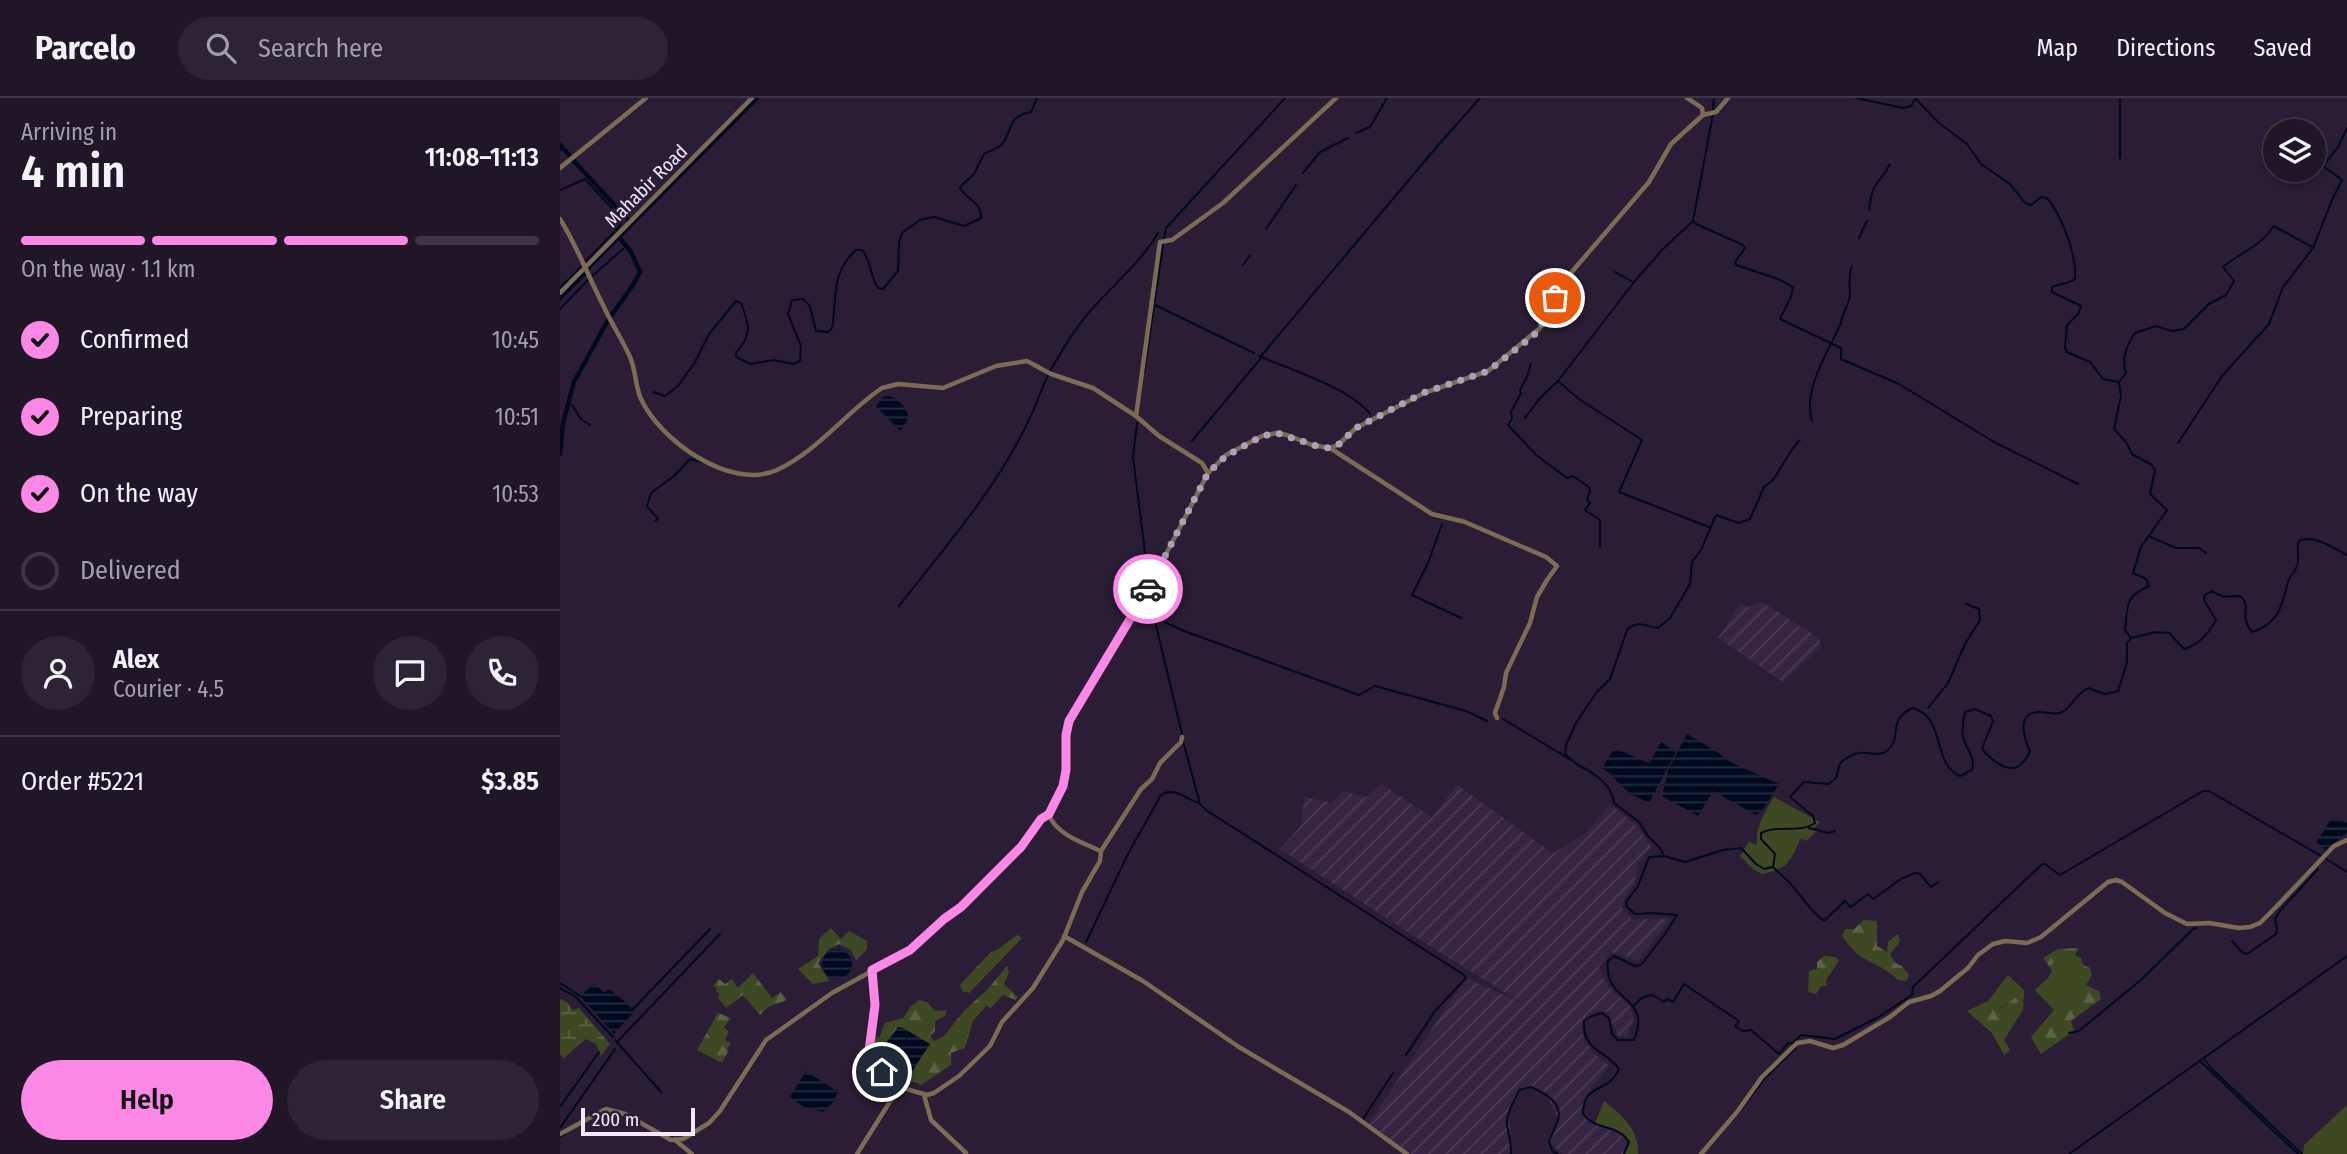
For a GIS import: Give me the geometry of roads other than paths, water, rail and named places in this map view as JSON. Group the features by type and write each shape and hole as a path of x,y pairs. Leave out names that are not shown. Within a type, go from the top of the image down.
{"street":[{"path":"560,168 646,98"},
{"name":"Mahabir Road","path":"560,293 752,98"},
{"path":"1136,416 1160,242 1172,240 1223,203 1336,98"},
{"path":"1687,98 1702,108 1703,114"},
{"path":"1330,448 1338,445 1356,428 1423,393 1488,371 1534,335 1570,274 1649,182 1671,144 1703,114 1716,112 1728,98"},
{"path":"560,219 573,240 631,360 640,398 655,421 686,450 727,471 760,474 779,470 837,426 872,395 891,385 943,388 1010,363 1027,361 1051,374 1085,384 1202,463 1208,473"},
{"path":"676,1140 709,1123 720,1111 766,1040 832,993 910,950 961,907 1021,847 1041,819 1049,814 1063,786 1069,721 1147,591 1208,473 1226,456 1262,436 1277,433 1330,448 1432,514 1465,522 1546,557 1557,566 1537,597 1526,634 1506,673 1504,687 1494,713 1497,718"},
{"path":"872,970 875,1005 869,1051 872,1060 882,1072 903,1088 924,1094 934,1093 959,1076 990,1046 1002,1022 1033,988 1064,936 1082,892 1100,861 1101,851 1141,789 1152,779 1160,763 1181,742 1182,737"},
{"path":"1049,814 1051,822 1074,839 1101,851"},
{"path":"1701,1154 1737,1112 1762,1077 1797,1043 1810,1041 1833,1048 1843,1045 1890,1017 1909,1002 1940,991 1993,944 2005,941 2027,943 2041,937 2108,882 2122,882 2165,913 2187,924 2250,927 2260,923 2334,846 2347,840"},
{"path":"1064,936 1143,981 1239,1047 1349,1112 1407,1154"},
{"path":"857,1154 896,1092 903,1088"},
{"path":"924,1094 931,1121 966,1153"},
{"path":"560,1134 606,1109 625,1114 665,1137 676,1140 692,1154"}],"water":[{"path":"884,396 899,401 908,414 900,431 876,406"},
{"path":"1687,734 1730,762 1779,784 1764,808 1756,815 1713,791 1698,816 1662,796 1668,770"},
{"path":"1661,742 1676,752 1649,803 1629,793 1602,768 1614,748 1649,763"},
{"path":"2332,818 2347,823 2347,833 2325,850 2316,842"},
{"path":"837,949 848,953 852,964 848,975 837,979 826,975 822,964 826,953"},
{"path":"594,984 604,992 610,989 635,1011 614,1034 580,996"},
{"path":"898,1027 930,1044 911,1073 898,1069 896,1060 885,1051 885,1044"},
{"path":"806,1071 838,1092 823,1112 804,1107 790,1097"}],"waterway":[{"path":"589,267 757,98"},
{"path":"653,392 665,396 678,386 695,362 709,334 736,301 741,303 748,329 736,357 750,364 774,360 793,364 800,361 801,346 788,314 792,300 803,299 810,306 816,331 828,332 832,328 839,274 856,250 862,250 875,283 878,288 883,289 898,271 902,233 920,220 934,217 964,226 981,218 977,205 960,187 974,174 984,154 1004,142 1017,117 1031,112 1037,98"},
{"path":"1164,239 1166,228 1285,98"},
{"path":"1356,133 1370,127 1387,98"},
{"path":"1261,356 1480,98"},
{"path":"1713,109 1714,98"},
{"path":"1856,98 1903,108 1911,106 1915,99"},
{"path":"1915,98 1939,123 1967,144 1981,164 2010,184 2025,203 2031,205 2041,197 2047,198 2063,225 2074,259 2075,279 2052,287 2052,292 2081,306 2078,314 2067,325 2065,348 2067,352 2090,362 2103,379 2119,382 2121,396 2114,429 2126,442 2132,454 2152,465 2155,470 2150,494 2167,510 2141,547 2133,573 2146,579 2149,586 2135,594 2127,608 2125,630 2131,638"},
{"path":"2120,98 2120,158"},
{"path":"1713,114 1693,221 1743,245 1745,248 1735,262 1736,265 1793,287 1780,319 1841,348 1841,359 1899,384 1994,442 2078,484"},
{"path":"2178,443 2222,376 2269,324 2283,287 2313,248 2342,180 2323,166 2338,147 2347,128"},
{"path":"1303,173 1320,152 1348,138"},
{"path":"560,145 570,156"},
{"path":"573,160 629,221"},
{"path":"1869,210 1873,189 1890,164"},
{"path":"560,190 585,179 617,214 620,213"},
{"path":"1266,229 1296,185"},
{"path":"585,262 619,227 621,224 617,215"},
{"path":"1525,418 1540,398 1558,381 1634,282 1662,250 1693,221"},
{"path":"1859,238 1867,221"},
{"path":"2120,381 2126,373 2126,352 2135,333 2156,326 2172,331 2184,329 2209,304 2226,295 2234,281 2223,267 2256,244 2274,226 2312,247"},
{"path":"1050,371 1081,322 1133,266 1158,233"},
{"path":"611,316 640,272 631,252 619,237"},
{"path":"1144,373 1163,245"},
{"path":"592,276 623,249"},
{"path":"1243,265 1250,255"},
{"path":"1812,421 1810,409 1814,383 1848,302 1852,266"},
{"path":"560,288 581,267"},
{"path":"1615,272 1633,282"},
{"path":"560,298 585,273"},
{"path":"560,309 588,280"},
{"path":"1155,305 1254,353"},
{"path":"560,454 563,423 574,382 608,320"},
{"path":"1259,356 1334,388 1370,414"},
{"path":"1192,441 1261,358"},
{"path":"1531,363 1508,425 1536,455 1567,478 1573,476 1589,487 1587,500 1590,503 1585,510 1600,520 1600,547"},
{"path":"899,606 1002,469 1029,420 1048,375"},
{"path":"1559,382 1579,399 1642,440 1619,492 1709,527"},
{"path":"572,405 581,419 590,425"},
{"path":"1137,423 1133,457 1149,584"},
{"path":"1578,765 1565,754 1566,745 1576,723 1596,693 1610,679 1627,630 1638,624 1658,628 1670,618 1690,584 1692,562 1701,550 1716,515 1739,523 1750,519 1764,487 1773,480 1800,440"},
{"path":"655,521 658,519 647,506 651,493 674,476 690,459 702,462"},
{"path":"1442,524 1428,563 1412,595 1461,618"},
{"path":"2148,536 2176,548 2199,548 2206,553"},
{"path":"1624,1154 1629,1142 1624,1136 1594,1123 1583,1114 1587,1097 1615,1077 1619,1069 1591,1045 1584,1031 1584,1021 1602,1013 1609,1018 1612,1034 1618,1040 1634,1040 1638,1025 1637,1014 1613,985 1608,975 1608,961 1614,956 1635,966 1641,965 1677,915 1635,914 1627,907 1626,902 1638,886 1649,857 1664,856 1685,862 1723,850 1741,848 1764,869 1773,867 1775,854 1761,839 1761,833 1774,829 1803,828 1815,823 1813,816 1790,797 1804,782 1829,784 1836,778 1840,763 1851,755 1884,753 1892,745 1899,718 1912,708 1930,720 1945,761 1951,770 1960,776 1972,770 1973,760 1964,740 1963,727 1965,712 1975,709 1991,716 1993,721 1982,749 2001,765 2014,768 2025,760 2030,751 2024,732 2028,716 2041,712 2061,712 2088,688 2105,694 2118,691 2127,662 2127,643 2131,638 2156,632 2169,633 2184,649 2194,645 2216,620 2204,600 2205,595 2212,591 2222,596 2240,596 2244,600 2246,621 2252,632 2268,624 2278,613 2289,579 2298,565 2299,541 2311,539 2347,555"},
{"path":"1150,591 1182,734"},
{"path":"1928,708 1948,683 1965,644 1980,620 1979,609 1966,604"},
{"path":"1154,617 1184,631 1359,695 1375,686 1466,711 1487,721"},
{"path":"1503,719 1571,760"},
{"path":"1183,741 1200,804 1206,810 1464,975 1466,978 1435,1011 1406,1055"},
{"path":"1578,765 1606,785 1614,803 1639,822 1663,854"},
{"path":"1634,1005 1643,997 1653,995 1664,1002 1667,999 1673,1002 1684,984 1739,1021 1735,1026 1743,1031 1751,1030 1779,1054 1788,1043 1793,1043 1801,1035 1835,1039 1877,1018 1912,995 1913,987 2042,864 2060,875 2203,791 2209,791 2321,856"},
{"path":"1086,942 1128,854 1161,795 1175,793 1199,803"},
{"path":"1809,828 1828,833 1835,831"},
{"path":"2326,859 2347,872"},
{"path":"1774,868 1824,921 1845,901 1851,907 1868,894 1873,899 1901,879 1915,873 1920,874 1931,887 1938,882"},
{"path":"2232,941 2247,954 2276,934 2275,919 2279,912 2318,869"},
{"path":"2069,1033 2079,1031 2142,979 2197,928"},
{"path":"633,1009 710,929"},
{"path":"617,1042 720,934"},
{"path":"2069,1154 2347,956"},
{"path":"560,983 580,996"},
{"path":"560,988 576,997 613,1037"},
{"path":"615,1040 661,1092"},
{"path":"1732,1121 1765,1078 1796,1048"},
{"path":"560,1128 615,1049"},
{"path":"560,1107 599,1052"},
{"path":"2204,1059 2302,1154"},
{"path":"2200,1061 2298,1154"},
{"path":"1363,1119 1393,1073"},
{"path":"1511,1154 1508,1115 1519,1090 1531,1087 1556,1104 1558,1121 1549,1142 1553,1152 1558,1154"},
{"path":"560,1137 565,1134"}]}
